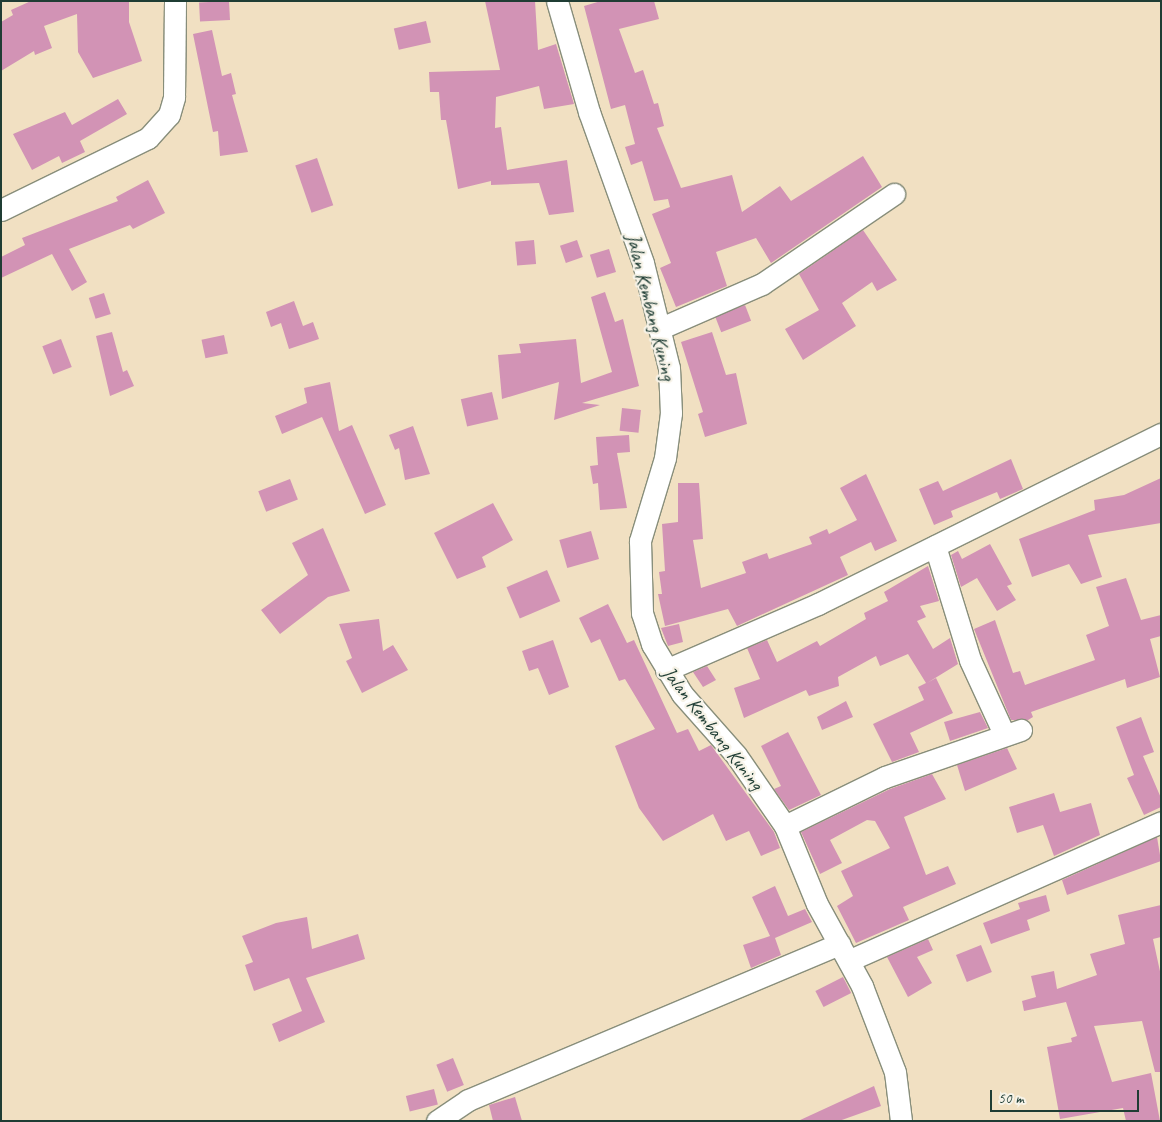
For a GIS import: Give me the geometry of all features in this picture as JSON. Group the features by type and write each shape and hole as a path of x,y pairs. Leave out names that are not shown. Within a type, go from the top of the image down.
{"street":[{"path":"1,210 148,138 169,115 174,97 175,1"},
{"name":"Jalan Kembang Kuning","path":"557,1 589,112 643,263 669,368 671,413 665,458 646,512 639,564 642,613 666,670 707,725 736,754 785,826 817,904 845,952 895,1072 901,1121"},
{"path":"659,329 762,284 894,194"},
{"path":"666,670 935,546 1161,434"},
{"path":"785,826 858,788 1012,732 970,660 935,546"},
{"path":"436,1121 468,1100 845,952 1161,822"}],"building":[{"path":"31,1 129,1 129,22 142,61 93,78 78,52 77,14 44,26 52,48 35,55 34,51 1,71 1,22 13,15 11,10"},
{"path":"229,1 230,20 200,22 199,3"},
{"path":"485,1 535,1 538,50 556,44 574,104 544,109 539,86 496,97 495,128 501,127 507,170 567,160 574,212 549,215 539,183 491,185 491,181 458,189 446,120 441,120 439,92 430,92 429,72 500,70"},
{"path":"601,1 654,1 659,19 619,29 635,73 643,70 654,104 658,103 664,126 657,128 681,188 732,175 742,212 780,186 791,201 863,156 882,187 771,263 756,238 716,252 727,286 676,307 660,268 671,263 652,214 670,207 668,199 654,201 642,161 631,165 625,147 635,144 625,105 611,109 584,6"},
{"path":"426,21 431,42 399,50 394,28"},
{"path":"212,30 222,76 231,73 236,94 232,95 248,152 220,156 218,131 213,132 193,34"},
{"path":"118,99 127,114 80,141 85,152 62,163 59,156 32,170 13,134 65,112 72,125"},
{"path":"317,158 333,205 312,213 295,165"},
{"path":"148,180 165,213 133,229 130,225 69,249 87,282 72,291 52,254 1,278 1,257 25,245 22,238 118,201 116,197"},
{"path":"863,230 897,280 877,291 872,282 842,303 856,326 803,360 785,329 819,310 799,274"},
{"path":"534,240 536,264 517,266 515,242"},
{"path":"577,240 583,257 566,263 560,246"},
{"path":"609,249 616,272 597,278 590,255"},
{"path":"605,292 615,322 623,319 639,386 582,403 600,405 554,420 559,382 502,399 498,355 521,353 519,344 576,339 581,383 612,372 591,297"},
{"path":"104,293 111,314 96,319 89,298"},
{"path":"294,301 303,326 313,322 319,339 289,349 281,323 271,327 266,312"},
{"path":"745,305 751,321 721,332 715,316"},
{"path":"112,332 123,372 127,370 134,386 110,396 96,336"},
{"path":"712,332 726,375 736,373 747,424 705,437 698,414 703,412 681,342"},
{"path":"224,335 228,354 205,358 202,340"},
{"path":"61,339 72,367 53,374 42,346"},
{"path":"330,382 339,431 352,425 386,505 365,514 322,417 282,434 275,416 307,403 304,388"},
{"path":"492,392 498,419 467,426 461,399"},
{"path":"622,408 641,410 638,433 620,431"},
{"path":"413,426 430,474 405,480 399,448 395,450 389,435"},
{"path":"629,435 630,452 617,453 627,508 600,510 598,483 593,484 590,466 598,465 596,437"},
{"path":"1011,459 1023,489 1000,499 997,492 951,511 953,517 934,525 919,489 938,481 943,491"},
{"path":"866,474 897,541 875,551 871,542 840,557 848,575 737,626 728,609 665,626 658,594 662,594 659,572 665,571 662,524 678,522 678,483 699,483 703,539 693,540 701,588 746,573 742,562 767,553 769,559 812,544 809,537 827,529 829,534 857,520 840,488"},
{"path":"1161,478 1161,523 1088,535 1102,577 1081,584 1069,564 1032,577 1019,539 1095,510 1094,500 1124,495"},
{"path":"290,479 298,500 266,512 258,491"},
{"path":"493,503 513,540 482,557 486,567 457,579 434,533"},
{"path":"323,528 350,591 328,597 280,634 261,610 308,575 292,543"},
{"path":"591,531 599,559 567,568 559,540"},
{"path":"990,544 1012,584 1007,586 1016,600 997,611 977,578 961,587 951,555 958,551 962,559"},
{"path":"928,566 939,601 920,606 926,617 917,621 933,649 950,638 958,664 927,683 936,678 953,713 910,733 919,752 892,762 873,724 924,700 918,687 926,683 908,654 880,666 876,656 838,677 839,686 809,696 806,690 744,718 734,688 760,679 747,648 767,640 777,662 817,641 820,646 866,619 864,613 888,601 884,592"},
{"path":"547,570 560,601 520,618 506,587"},
{"path":"1126,578 1141,620 1161,615 1161,636 1150,639 1160,677 1127,688 1125,679 1031,712 1033,717 1028,720 1011,720 974,629 995,620 1013,673 1020,671 1025,685 1095,660 1086,635 1109,626 1096,587"},
{"path":"608,604 627,643 634,640 677,733 688,729 699,751 711,745 774,832 780,848 761,856 749,831 726,841 713,814 663,841 639,808 615,746 655,729 625,679 619,681 600,639 591,643 579,618"},
{"path":"379,619 383,651 393,645 408,670 362,693 346,661 352,658 339,624"},
{"path":"679,624 683,642 668,646 661,628"},
{"path":"553,640 569,687 549,695 538,668 529,671 522,651"},
{"path":"707,666 716,680 703,687 693,672"},
{"path":"846,701 853,717 822,730 817,717"},
{"path":"980,712 988,728 950,741 944,722"},
{"path":"1141,717 1154,752 1143,756 1161,798 1161,807 1144,815 1127,778 1134,775 1116,727"},
{"path":"788,732 821,795 789,810 774,789 781,786 761,746"},
{"path":"1007,748 1017,769 965,791 957,765"},
{"path":"932,774 946,799 904,817 926,875 948,866 956,884 903,907 909,920 856,943 837,906 853,896 841,871 890,848 875,821 867,820 830,840 842,863 820,874 801,832 890,789"},
{"path":"1054,793 1060,812 1091,803 1100,835 1054,856 1043,825 1017,833 1009,807"},
{"path":"1157,837 1161,861 1067,895 1062,880"},
{"path":"775,886 788,916 805,909 812,922 775,938 781,955 751,968 743,945 770,936 752,897"},
{"path":"1046,895 1050,911 1027,920 1030,930 991,944 983,923 1020,909 1018,903"},
{"path":"1161,905 1161,937 1153,939 1161,976 1161,1072 1155,1072 1142,1021 1094,1026 1112,1082 1151,1073 1160,1121 1126,1121 1123,1108 1060,1119 1047,1047 1072,1042 1071,1038 1077,1036 1066,1002 1024,1011 1022,1001 1036,997 1031,976 1054,971 1057,989 1097,975 1090,954 1125,944 1118,915"},
{"path":"307,917 312,949 358,934 365,959 306,978 325,1022 279,1042 272,1024 302,1011 289,978 254,991 245,965 253,962 242,936 276,923"},
{"path":"928,939 933,950 917,957 932,983 908,997 887,957"},
{"path":"981,945 992,972 967,982 956,955"},
{"path":"843,977 851,993 824,1007 815,991"},
{"path":"453,1058 464,1085 447,1092 436,1065"},
{"path":"874,1086 881,1106 839,1121 798,1121"},
{"path":"434,1089 438,1105 410,1112 406,1096"},
{"path":"515,1097 522,1121 493,1121 489,1105"}]}
